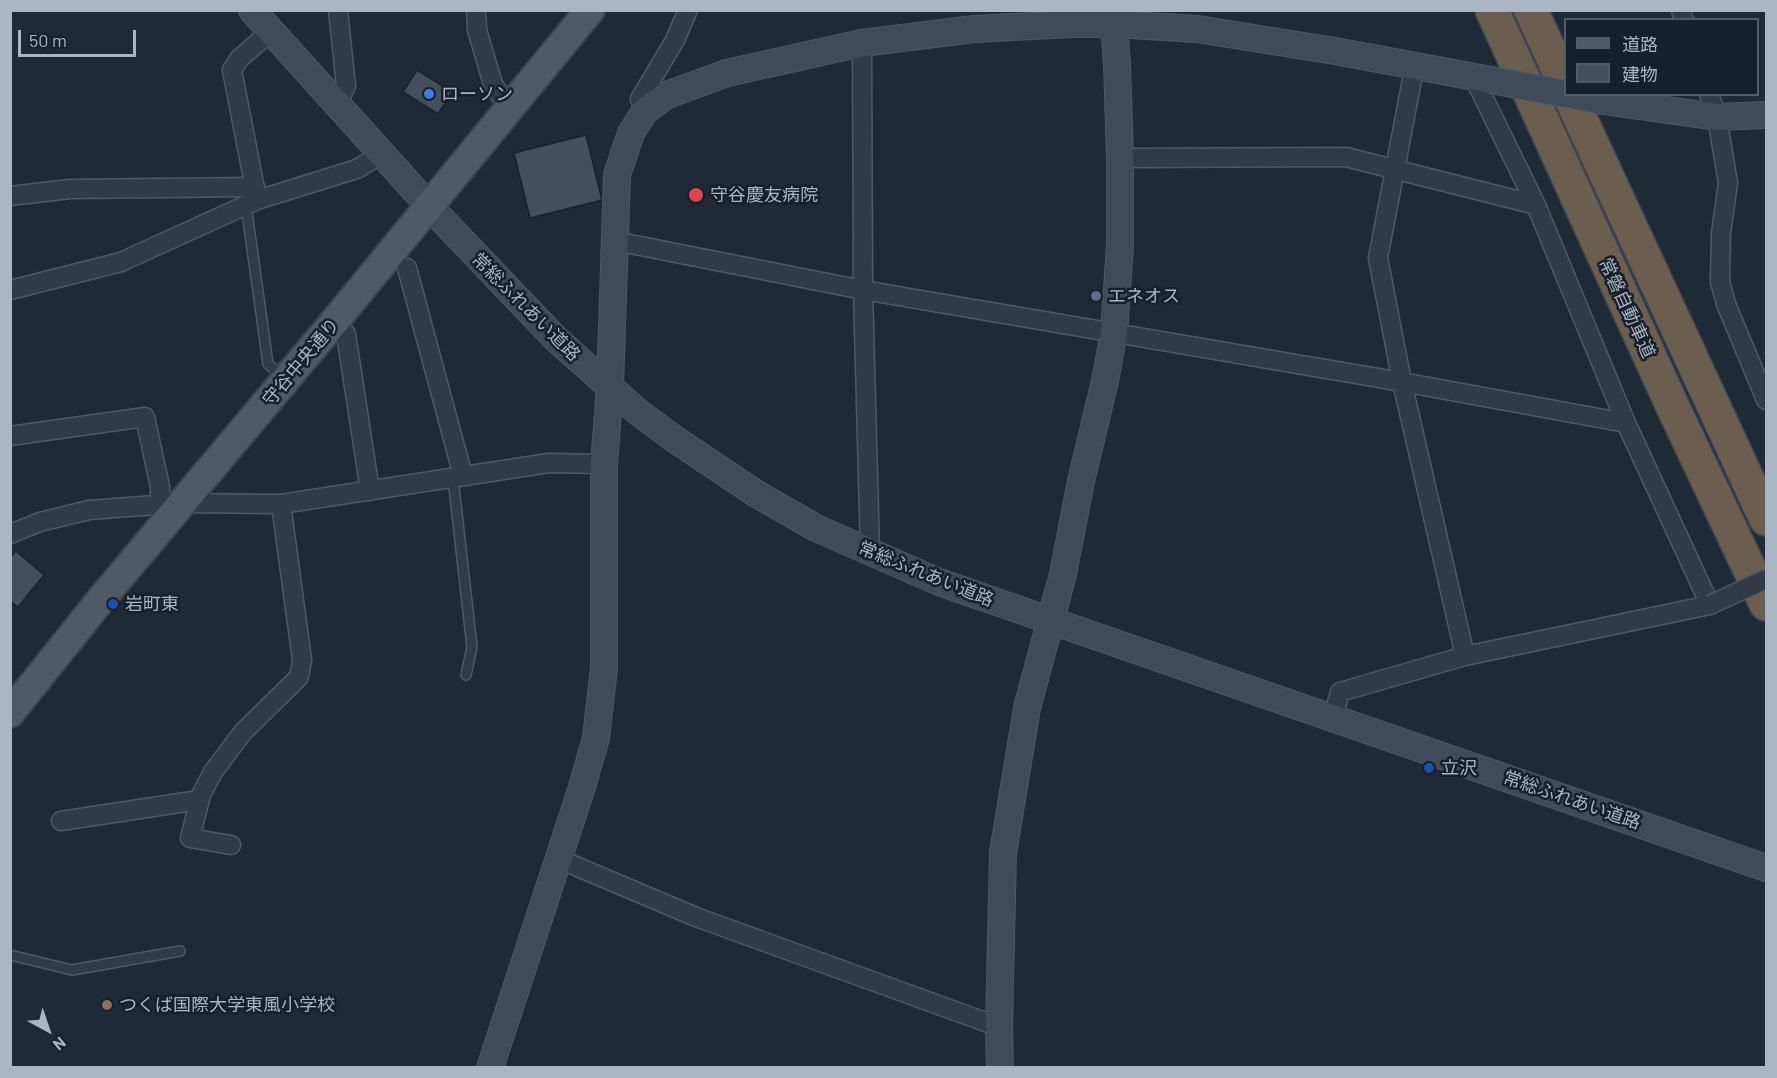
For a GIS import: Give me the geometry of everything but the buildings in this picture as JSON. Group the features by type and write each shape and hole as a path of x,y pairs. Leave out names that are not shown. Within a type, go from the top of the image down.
{"highway":[{"name":"常磐自動車道","path":"1492,10 1672,405 1767,604"},
{"path":"1531,10 1564,83"},
{"name":"常磐自動車道","path":"1569,96 1767,519"}],"main road":[{"name":"守谷中央通り","path":"10,713 171,503 286,379 334,322 509,109 582,13"}],"street":[{"name":"常総ふれあい道路","path":"252,10 381,154 535,318 610,387 673,438 746,487 816,528 939,582 1767,868"},
{"path":"337,104 346,86 338,10"},
{"path":"476,10 477,30 493,84 509,109"},
{"path":"645,111 640,99 675,40 688,10"},
{"path":"1000,1068 1003,853 1027,708 1063,574 1114,332 1120,245 1120,158 1113,17"},
{"path":"490,1068 582,788 596,738 604,668 604,464 610,387 617,175 631,134 645,111 667,94 727,73 862,43 974,29 1113,17 1274,40 1415,64 1564,93"},
{"path":"253,197 232,70 239,59 271,31"},
{"path":"862,43 863,290 870,552"},
{"path":"1415,64 1378,258 1402,382 1465,656"},
{"path":"1482,78 1626,423 1710,605"},
{"path":"1578,96 1603,101 1713,106 1767,115"},
{"path":"1713,106 1728,183 1721,233 1720,282 1726,304 1767,400"},
{"path":"10,290 121,262 253,197 357,169 381,154"},
{"path":"1120,158 1346,157 1536,205"},
{"path":"10,196 70,189 253,197"},
{"path":"615,241 863,290 1402,382 1626,423"},
{"path":"407,268 458,477"},
{"path":"334,322 346,334 370,490"},
{"path":"10,436 145,417 160,487 171,503"},
{"path":"10,534 40,522 89,510 171,503 281,504 549,463 604,464"},
{"path":"231,845 190,838 200,800 213,772 243,732 299,677 302,660 281,504"},
{"path":"1333,717 1340,692 1465,656 1710,605 1767,579"},
{"path":"61,821 200,800"},
{"path":"559,859 696,917 999,1027"}],"lane":[{"path":"253,197 268,364 286,379"},
{"path":"458,477 472,647 466,675"},
{"path":"10,955 72,970 180,951"}],"place":[{"name":"ローソン","path":"429,94"},
{"name":"守谷慶友病院","path":"696,195"},
{"name":"エネオス","path":"1096,296"},
{"name":"岩町東","path":"113,604"},
{"name":"立沢","path":"1429,768"},
{"name":"つくば国際大学東風小学校","path":"107,1005"}]}
